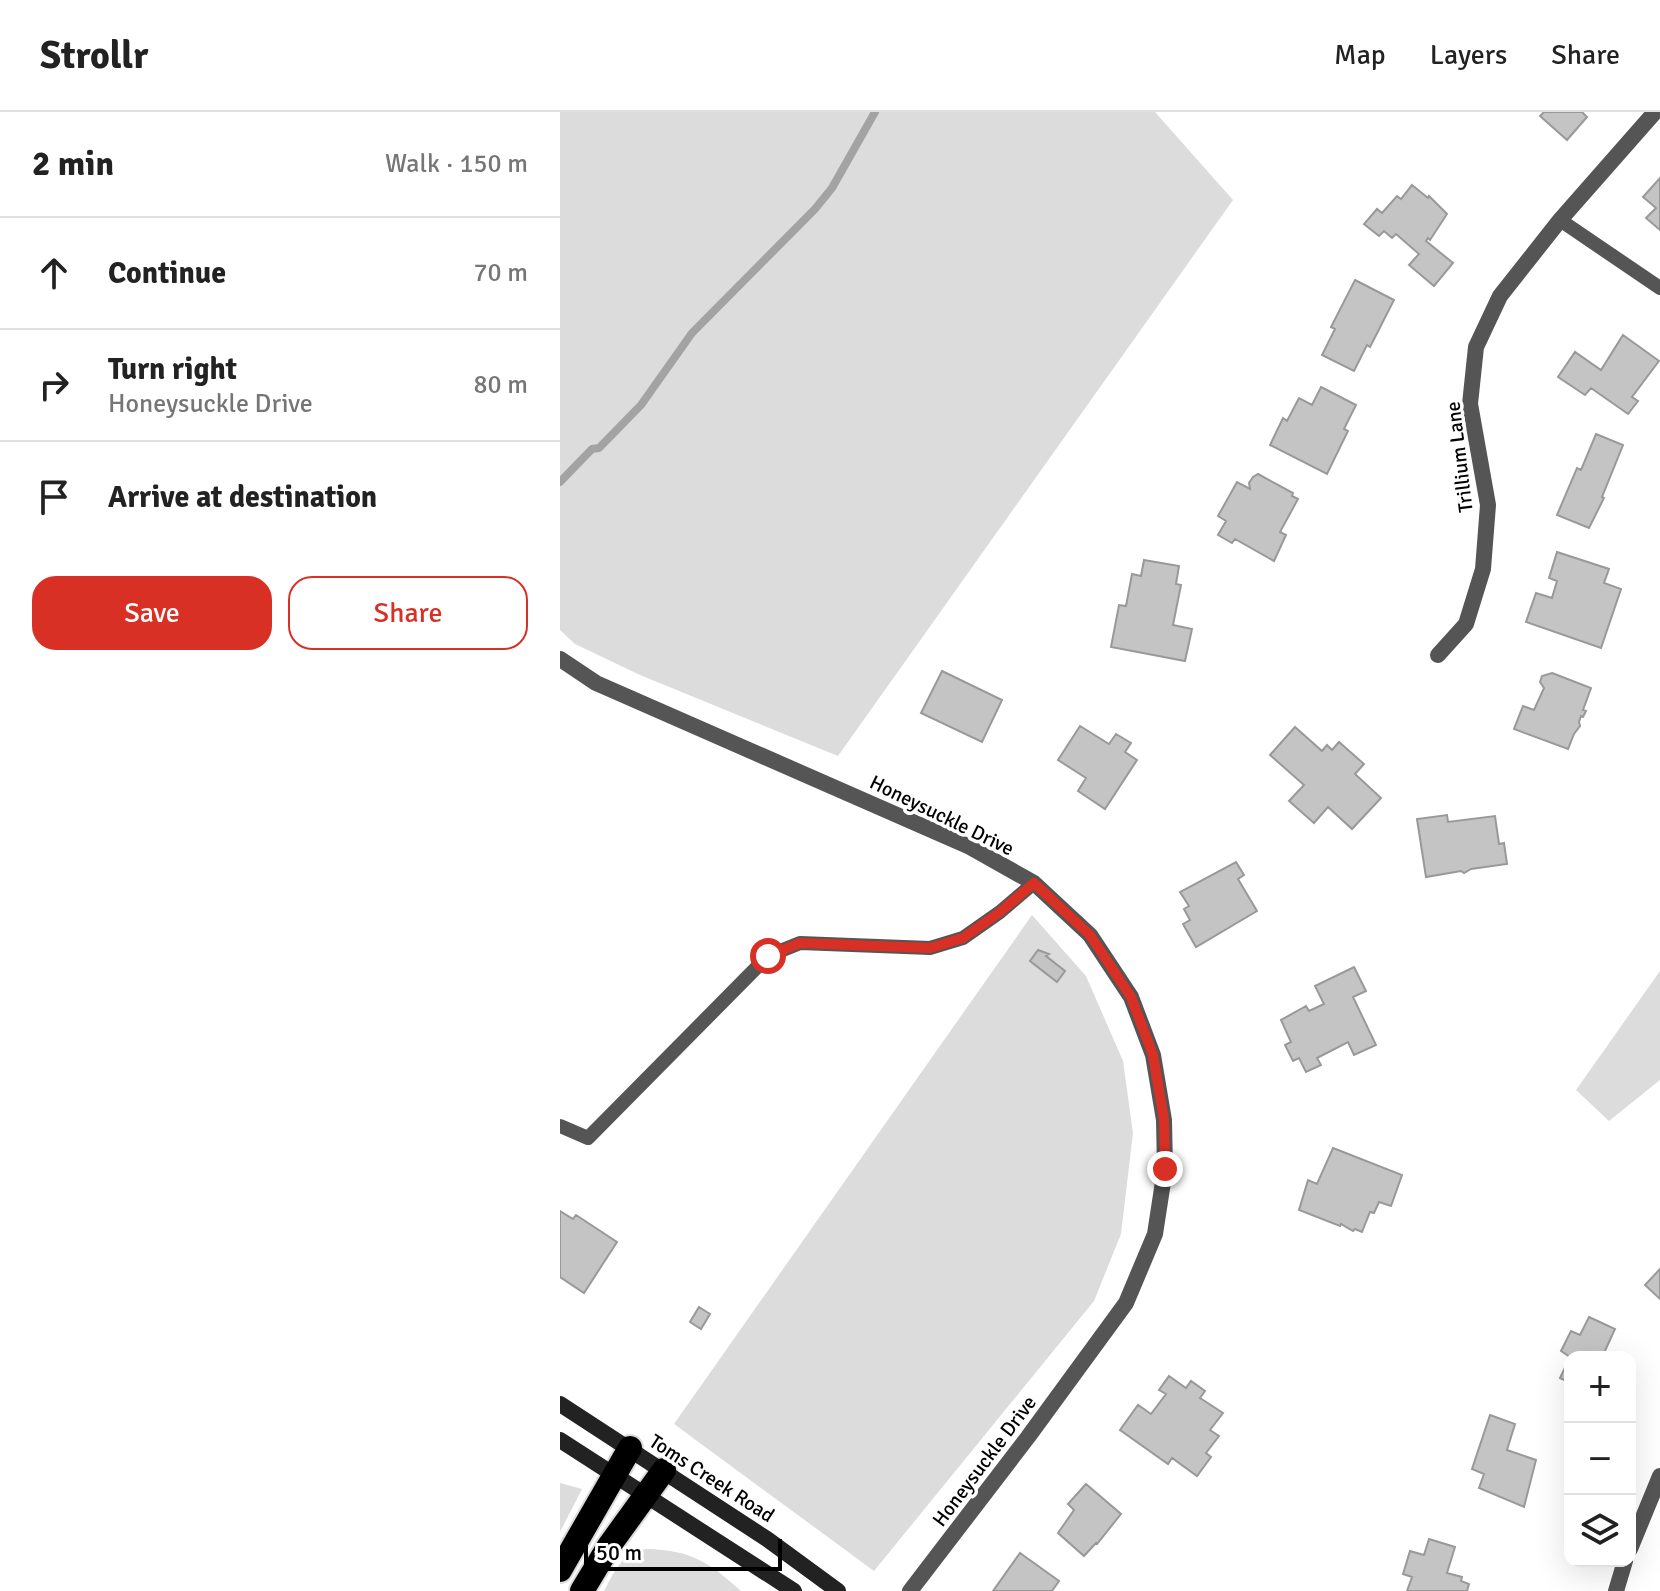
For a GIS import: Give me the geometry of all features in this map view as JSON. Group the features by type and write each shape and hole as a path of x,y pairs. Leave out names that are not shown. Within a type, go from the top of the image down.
{"highway":[{"path":"560,1570 630,1448"},
{"path":"582,1591 609,1546 664,1470"}],"street":[{"name":"Trillium Lane","path":"1438,655 1466,624 1483,569 1488,505 1470,404 1476,347 1500,296 1560,220 1655,112"},
{"name":"Honeysuckle Drive","path":"560,659 596,683 970,847 1034,883 1090,935 1131,997 1153,1055 1164,1120 1165,1169 1155,1234 1126,1303 910,1591"},
{"name":"Toms Creek Road","path":"560,1404 767,1539 838,1591"},
{"path":"560,1440 794,1591"},
{"path":"1636,1534 1660,1476"},
{"path":"1616,1591 1623,1567"}],"lane":[{"path":"1560,220 1660,288"},
{"path":"560,1126 588,1138 768,956 800,943 930,948 963,938 1034,883"}],"shaded area":[{"path":"560,112 1155,112 1233,200 838,756 640,675 575,644 560,630"},
{"path":"1032,915 1086,976 1123,1061 1133,1133 1121,1234 1094,1301 874,1571 674,1424"},
{"path":"1660,971 1660,1080 1609,1121 1576,1090"},
{"path":"560,1483 582,1489 560,1532"},
{"path":"646,1549 687,1555 709,1565 741,1591 604,1591 625,1559"}],"building":[{"path":"1544,112 1582,112 1587,117 1567,140 1540,116"},
{"path":"1660,178 1660,230 1646,218 1656,208 1643,197"},
{"path":"1412,185 1447,214 1430,240 1428,238 1426,241 1453,263 1434,286 1409,265 1419,254 1396,234 1392,238 1384,231 1379,236 1364,224 1377,209 1382,213 1397,196 1401,199"},
{"path":"1355,280 1394,300 1354,371 1322,355 1335,329 1331,327"},
{"path":"1623,335 1659,361 1632,397 1638,401 1628,414 1591,388 1585,395 1558,377 1575,352 1601,370"},
{"path":"1321,387 1356,405 1344,429 1348,431 1327,474 1270,445 1283,418 1287,421 1299,398 1312,405"},
{"path":"1596,434 1623,445 1604,498 1589,528 1557,515"},
{"path":"1258,474 1293,493 1292,496 1298,499 1280,532 1286,535 1274,561 1235,539 1232,543 1218,535 1226,521 1218,516 1237,482 1250,489 1249,483"},
{"path":"1557,552 1609,569 1604,583 1621,589 1601,648 1526,622 1536,593 1552,598 1557,581 1549,578"},
{"path":"1144,560 1179,566 1176,584 1181,585 1173,625 1192,629 1185,661 1111,647 1119,605 1126,606 1132,574 1141,576"},
{"path":"942,671 1002,700 982,742 921,713"},
{"path":"1552,673 1591,688 1583,710 1586,711 1568,749 1514,729 1523,706 1534,710 1544,688 1540,682 1542,676"},
{"path":"1080,726 1109,744 1116,734 1131,743 1125,752 1137,760 1105,809 1078,791 1086,778 1058,760"},
{"path":"1295,727 1322,751 1327,745 1332,750 1339,742 1364,764 1355,774 1381,798 1352,829 1328,807 1314,823 1289,801 1304,785 1270,755"},
{"path":"1447,815 1448,822 1495,816 1499,844 1504,843 1507,864 1426,877 1417,819"},
{"path":"1236,862 1244,875 1238,879 1257,911 1196,947 1183,924 1190,920 1184,909 1189,906 1180,892"},
{"path":"1038,950 1049,954 1046,956 1065,971 1057,982 1030,961"},
{"path":"1354,967 1366,991 1353,997 1376,1045 1354,1055 1348,1042 1317,1058 1321,1065 1306,1072 1299,1058 1293,1061 1285,1045 1291,1042 1281,1020 1306,1006 1309,1011 1324,1004 1315,986"},
{"path":"1333,1148 1402,1175 1391,1206 1379,1202 1374,1213 1370,1212 1362,1232 1299,1210 1308,1180 1317,1184"},
{"path":"560,1211 573,1219 576,1215 617,1242 584,1293 560,1277"},
{"path":"1660,1269 1660,1299 1645,1285"},
{"path":"699,1307 710,1314 701,1329 690,1322"},
{"path":"1589,1317 1615,1329 1605,1351 1561,1351 1571,1331 1580,1335"},
{"path":"1169,1376 1186,1388 1191,1381 1205,1391 1200,1398 1223,1413 1210,1430 1219,1436 1206,1453 1211,1457 1197,1476 1172,1458 1168,1464 1120,1430 1138,1405 1151,1414 1166,1394 1159,1390"},
{"path":"1490,1415 1515,1424 1507,1450 1536,1460 1524,1507 1479,1488 1484,1474 1472,1469"},
{"path":"1086,1484 1121,1514 1084,1556 1058,1533 1074,1510 1068,1504"},
{"path":"1429,1539 1455,1547 1447,1573 1462,1577 1461,1581 1469,1584 1467,1591 1407,1591 1412,1577 1403,1574 1410,1551 1424,1555"},
{"path":"1020,1553 1059,1581 1052,1591 993,1591"}],"waterway":[{"path":"560,482 641,405 692,333 815,209 832,188 875,112"}],"route":[{"path":"768,956 800,943 930,948 963,938 1034,883 1090,935 1131,997 1153,1055 1164,1120 1165,1169"}]}
